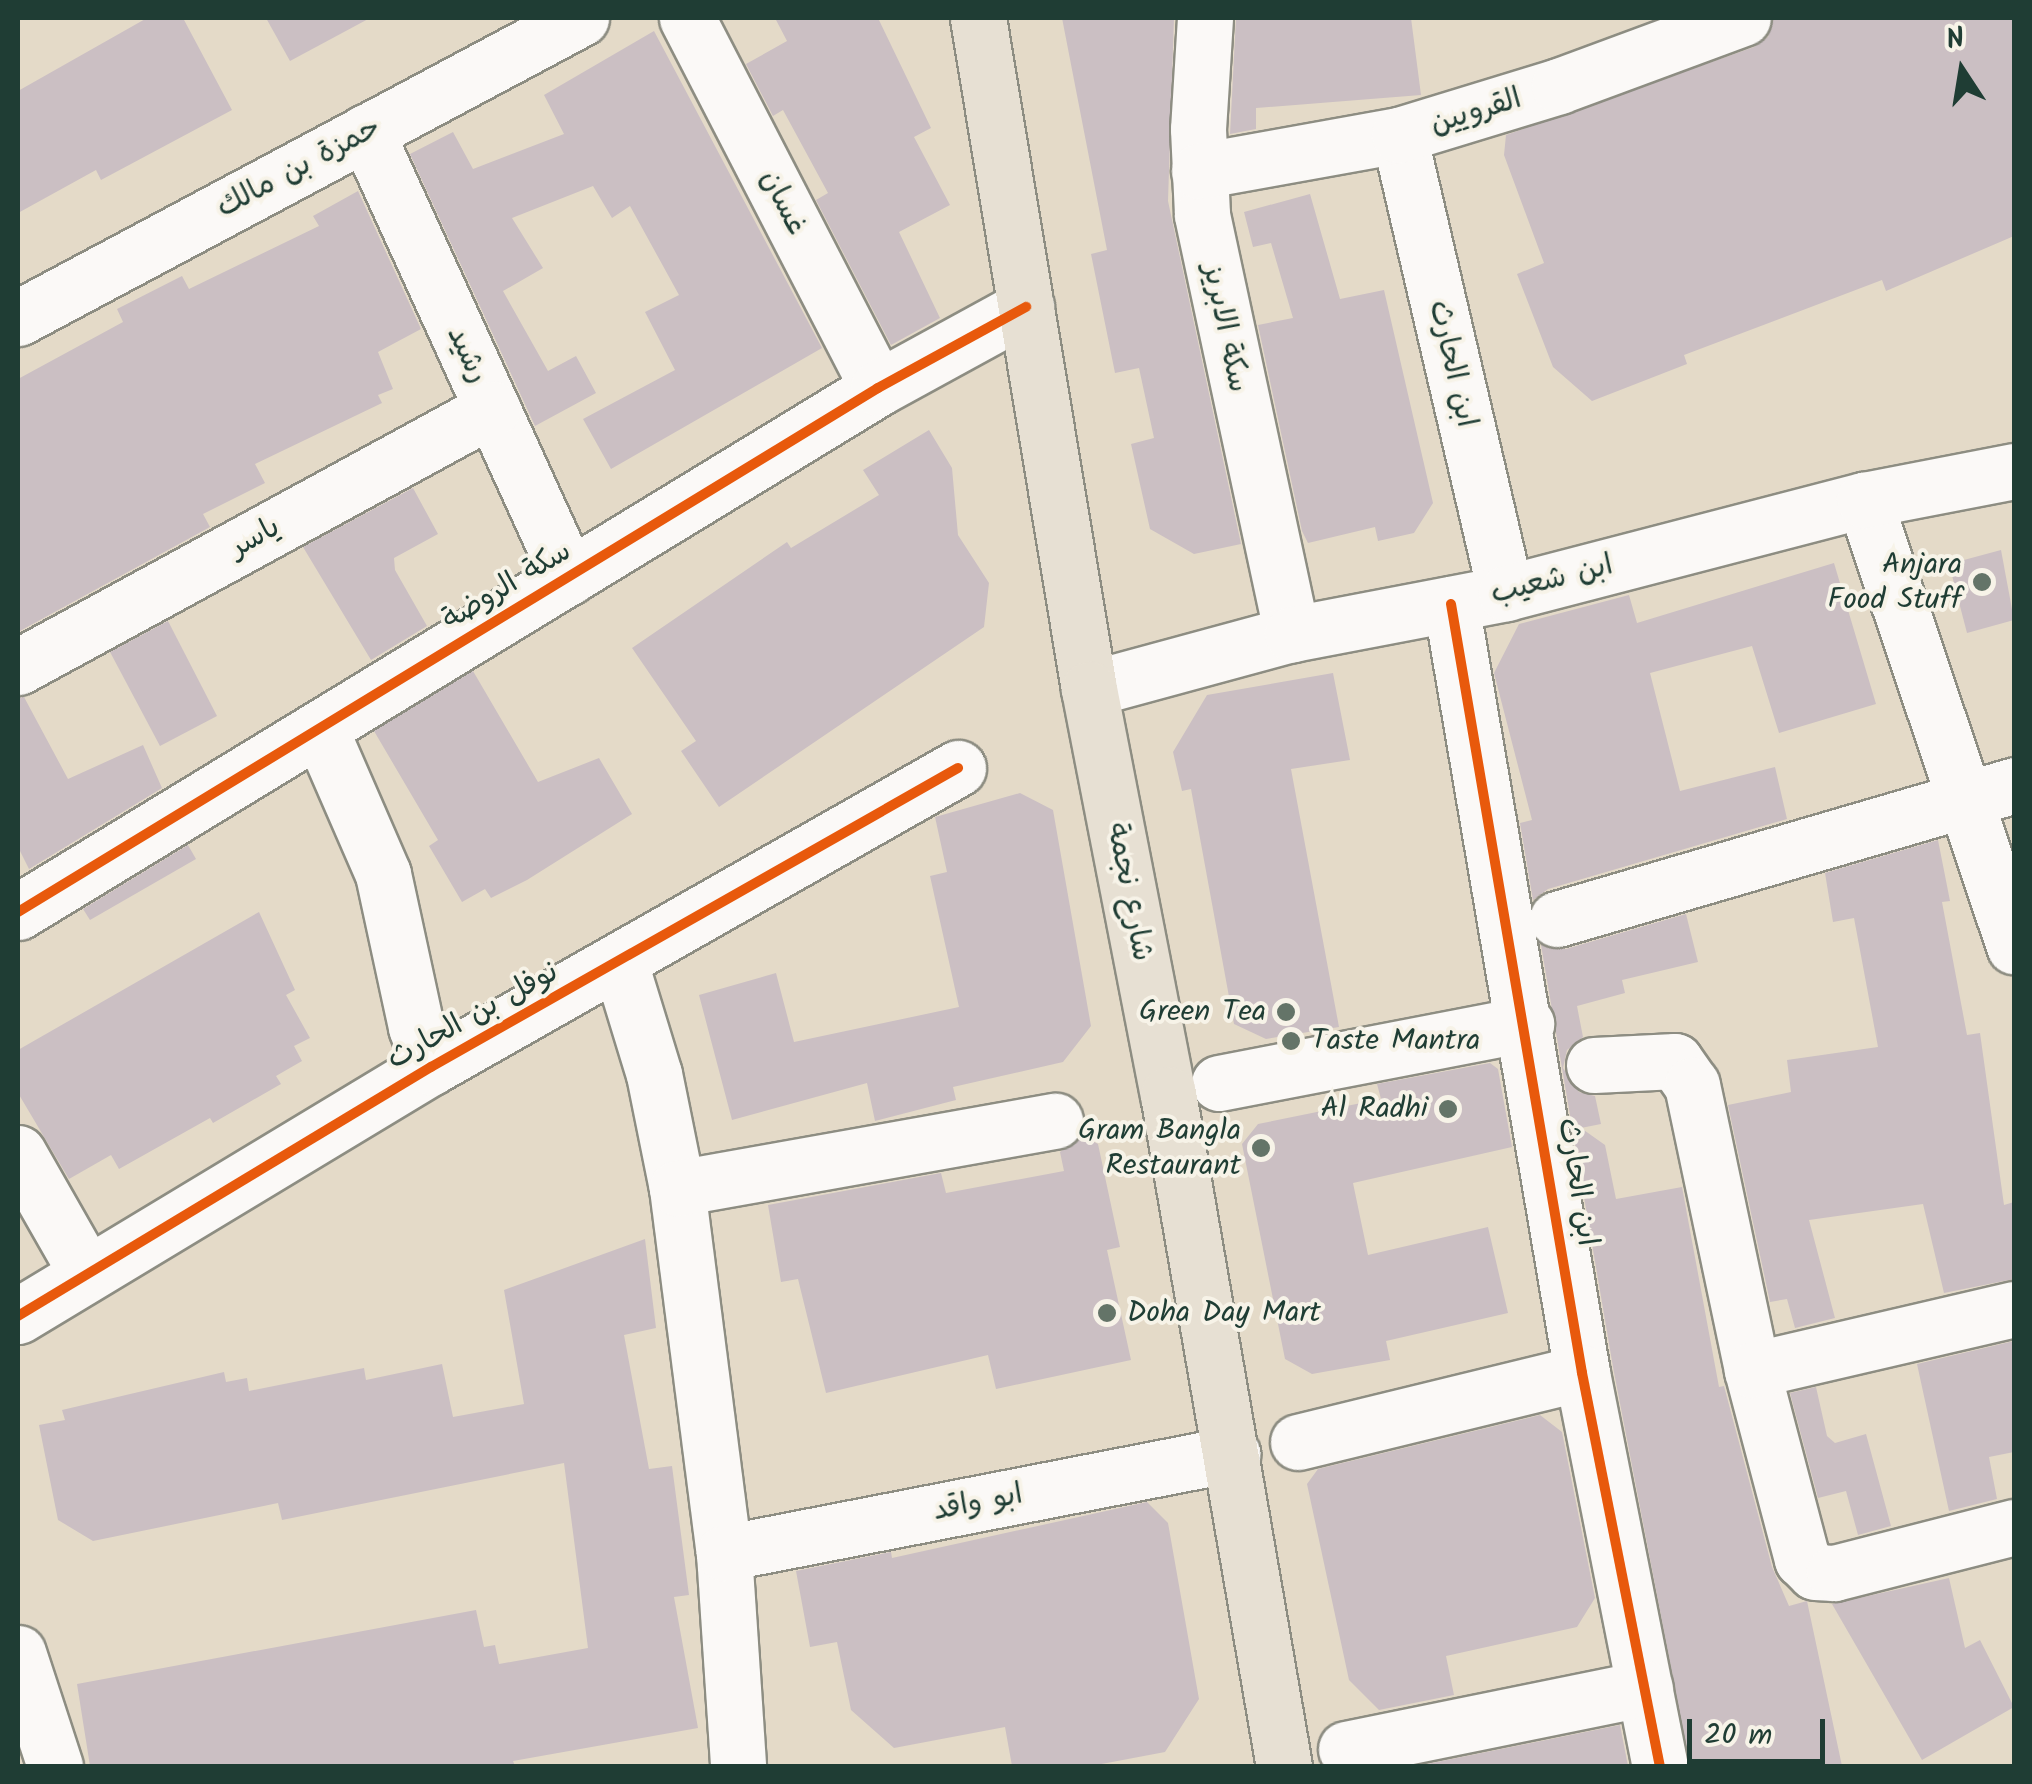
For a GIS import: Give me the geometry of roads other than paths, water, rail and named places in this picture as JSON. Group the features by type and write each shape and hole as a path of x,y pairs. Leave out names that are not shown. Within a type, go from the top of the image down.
{"main road":[{"name":"شارع نجمة","path":"978,18 1089,690 1232,1454 1284,1766"}],"street":[{"name":"حمزة بن مالك","path":"18,318 582,18"},
{"name":"غسان","path":"687,18 878,388"},
{"name":"سكة الابريز","path":"1205,18 1199,171 1209,256 1292,634"},
{"name":"القرويين","path":"1199,171 1399,135 1560,86 1742,18"},
{"name":"رشيد","path":"366,132 569,577"},
{"name":"ابن الحارث","path":"1399,135 1506,593"},
{"name":"سكة الروضة","path":"18,912 878,388 1026,307"},
{"name":"ياسر","path":"18,667 492,409"},
{"name":"ابن شعيب","path":"1089,690 1292,634 1506,593 1864,500 2014,471"},
{"path":"1864,500 2014,946"},
{"name":"ابن الحارث","path":"1450,604 1526,1024 1582,1373 1660,1766"},
{"path":"320,729 383,874 416,1027 432,1067"},
{"name":"نوفل بن الحارث","path":"18,1316 432,1067 958,768"},
{"path":"1557,919 1965,804 2014,785"},
{"path":"620,963 654,1074 678,1188 724,1553 738,1766"},
{"path":"1219,1083 1526,1024"},
{"path":"1594,1064 1646,1058 1675,1061 1686,1072 1752,1370 1802,1560 1814,1572 2014,1527"},
{"path":"678,1188 1056,1122"},
{"path":"18,1153 86,1272"},
{"path":"1752,1370 2014,1309"},
{"path":"1298,1442 1582,1373"},
{"name":"ابو واقد","path":"724,1553 1232,1454"},
{"path":"18,1653 55,1766"},
{"path":"1346,1749 1645,1688"}],"place":[{"name":"Anjara Food Stuff","path":"1982,582"},
{"name":"Green Tea","path":"1286,1012"},
{"name":"Taste Mantra","path":"1291,1041"},
{"name":"Al Radhi","path":"1448,1109"},
{"name":"Gram Bangla Restaurant","path":"1261,1148"},
{"name":"Doha Day Mart","path":"1107,1313"}]}
